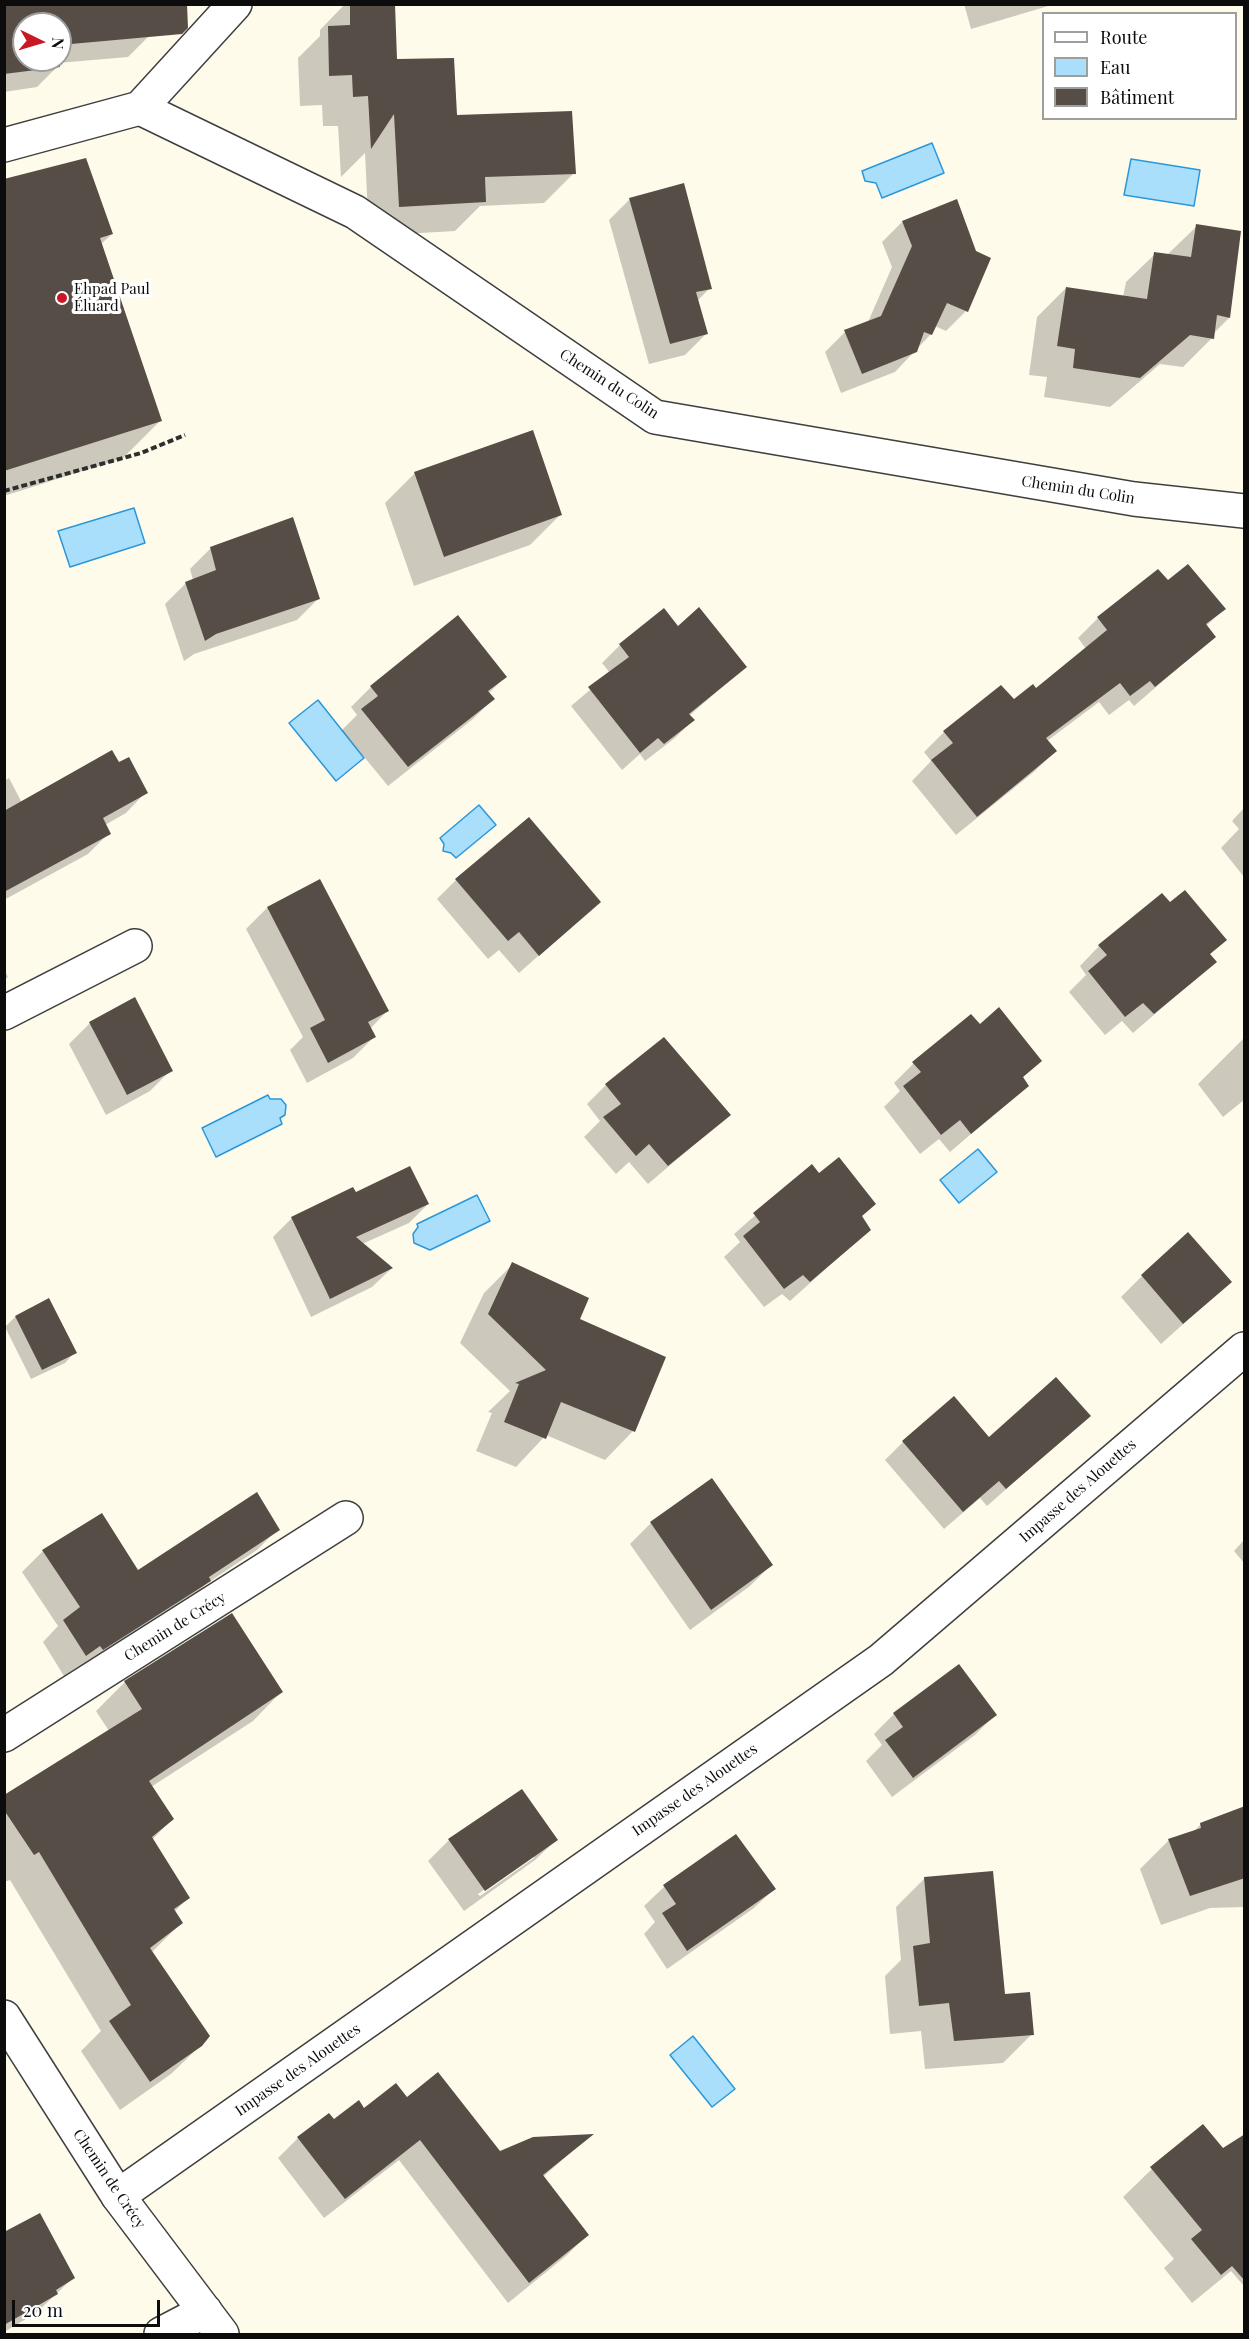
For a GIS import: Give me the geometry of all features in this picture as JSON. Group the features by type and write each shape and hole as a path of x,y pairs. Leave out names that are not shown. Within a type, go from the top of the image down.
{"street":[{"path":"4,145 140,108 235,4"},
{"name":"Chemin du Colin","path":"140,108 356,212 655,417 1134,499 1245,511"},
{"path":"4,1013 135,946"},
{"name":"Impasse des Alouettes","path":"118,2196 881,1660 1245,1348"},
{"name":"Chemin de Crécy","path":"4,1735 346,1518"},
{"name":"Chemin de Crécy","path":"4,2017 118,2196 213,2323"},
{"path":"161,2334 213,2323"}],"path":[{"path":"4,491 141,453 185,435"}],"water":[{"path":"932,143 944,173 882,198 876,183 865,181 862,171"},
{"path":"1131,159 1200,170 1194,206 1124,195"},
{"path":"134,508 145,543 70,567 58,531"},
{"path":"318,700 364,758 336,781 289,723"},
{"path":"479,805 496,825 456,858 451,853 443,851 444,844 440,838"},
{"path":"268,1095 270,1099 281,1099 286,1105 285,1115 280,1118 282,1124 216,1157 202,1128"},
{"path":"978,1149 997,1172 959,1203 940,1180"},
{"path":"477,1195 490,1221 430,1250 414,1243 413,1234 418,1227 417,1224"},
{"path":"693,2036 735,2089 712,2107 670,2055"}],"building":[{"path":"4,4 187,4 188,28 182,34 72,44 72,12 12,12 12,72 20,72 4,74"},
{"path":"350,4 395,4 397,59 454,58 457,115 572,111 576,174 485,177 486,202 399,207 394,114 371,149 368,96 353,97 352,75 329,76 328,26 350,25"},
{"name":"Ehpad Paul Éluard","path":"86,158 113,234 100,238 162,421 4,471 4,179"},
{"path":"684,183 712,289 696,292 708,334 670,344 629,198"},
{"path":"957,199 976,251 991,258 968,312 947,303 932,335 924,332 917,352 862,374 844,330 881,316 912,246 902,221"},
{"path":"1196,224 1241,231 1230,318 1217,315 1214,339 1190,335 1140,378 1073,368 1075,349 1057,346 1066,287 1147,299 1154,252 1191,257"},
{"path":"533,430 562,515 444,557 414,472"},
{"path":"293,517 320,599 216,634 205,641 185,582 216,570 210,547"},
{"path":"1188,564 1226,609 1206,624 1216,637 1155,687 1150,681 1130,696 1120,683 1046,738 1057,751 977,817 931,760 953,743 943,731 1001,685 1014,699 1033,684 1036,688 1107,630 1097,617 1158,569 1168,580"},
{"path":"699,607 747,667 689,714 695,720 664,744 658,738 640,753 588,687 629,657 619,644 664,608 678,626"},
{"path":"458,615 507,677 488,691 495,699 408,767 361,709 378,696 370,686"},
{"path":"112,750 119,762 129,757 148,793 103,818 111,834 4,892 4,811"},
{"path":"529,817 601,902 539,956 519,932 508,941 455,879"},
{"path":"320,879 389,1011 368,1022 376,1037 328,1063 310,1028 325,1020 267,907"},
{"path":"1185,890 1227,940 1210,954 1217,962 1154,1014 1143,1003 1125,1017 1088,971 1107,955 1098,945 1162,893 1170,902"},
{"path":"135,997 173,1071 127,1095 89,1022"},
{"path":"999,1007 1042,1061 1023,1077 1029,1086 971,1134 960,1120 941,1135 903,1086 921,1072 912,1062 971,1014 980,1024"},
{"path":"664,1037 731,1115 668,1166 649,1144 636,1156 603,1117 621,1104 605,1084"},
{"path":"839,1157 876,1204 862,1216 871,1230 810,1282 803,1275 784,1289 743,1236 760,1222 753,1213 812,1164 819,1173"},
{"path":"410,1166 429,1204 356,1237 393,1268 330,1299 291,1217 353,1187 356,1192"},
{"path":"1188,1232 1232,1282 1183,1324 1141,1275"},
{"path":"512,1262 589,1298 580,1319 666,1357 635,1432 561,1402 546,1439 504,1422 519,1384 515,1383 546,1370 488,1314"},
{"path":"49,1298 77,1353 42,1370 15,1316"},
{"path":"1056,1377 1091,1416 1006,1489 999,1481 963,1512 902,1441 954,1396 989,1437"},
{"path":"712,1478 773,1565 711,1610 650,1522"},
{"path":"257,1492 280,1530 209,1577 211,1581 103,1650 100,1646 86,1656 63,1620 80,1607 42,1550 102,1513 138,1570"},
{"path":"232,1613 283,1692 149,1781 174,1819 152,1837 190,1898 174,1909 183,1923 150,1948 210,2036 202,2046 150,2082 109,2021 131,2005 39,1852 34,1855 4,1810 4,1795 142,1709 124,1681"},
{"path":"959,1664 997,1715 913,1778 885,1740 903,1727 893,1713"},
{"path":"522,1789 558,1840 485,1891 448,1839"},
{"path":"1245,1806 1245,1878 1190,1896 1168,1839 1201,1828 1200,1823"},
{"path":"736,1834 776,1889 687,1951 662,1913 676,1904 663,1885"},
{"path":"993,1871 1005,1994 1030,1992 1034,2035 954,2041 949,2003 919,2006 913,1946 930,1943 924,1877"},
{"path":"438,2072 500,2151 533,2137 594,2134 543,2175 589,2235 529,2283 420,2140 345,2199 297,2137 329,2113 334,2119 359,2100 364,2108 396,2083 407,2097"},
{"path":"1203,2124 1223,2148 1245,2134 1245,2281 1232,2266 1221,2275 1191,2239 1202,2230 1150,2167"},
{"path":"40,2213 75,2278 56,2290 58,2294 4,2325 4,2232"}],"place":[{"name":"Ehpad Paul Éluard","path":"62,298"}]}
